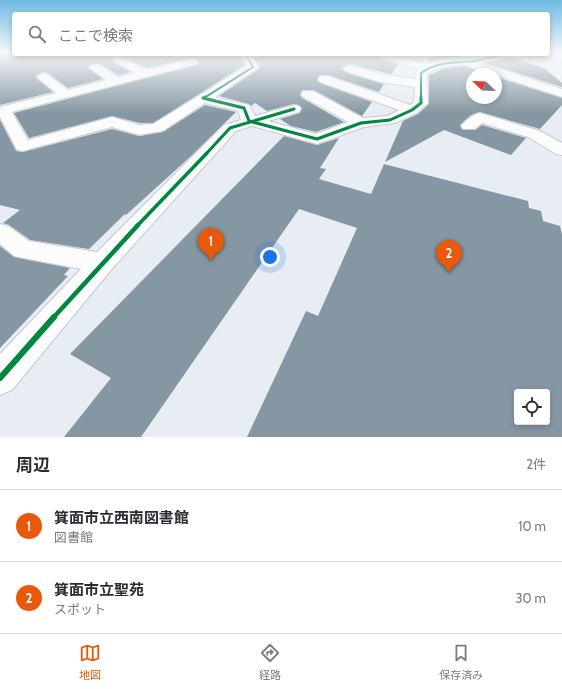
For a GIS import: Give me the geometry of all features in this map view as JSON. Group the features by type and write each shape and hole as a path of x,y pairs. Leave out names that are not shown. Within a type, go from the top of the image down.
{"street":[{"path":"104,73 115,82"},
{"path":"147,73 2,111 24,146 112,122 138,130 157,128 244,73"},
{"path":"364,73 380,78 421,84"},
{"path":"249,121 317,139 362,123 390,120 412,110 421,103 421,73"},
{"path":"502,73 562,93"},
{"path":"141,75 153,86"},
{"path":"43,77 66,94"},
{"path":"324,79 412,110"},
{"path":"203,98 244,108 249,121"},
{"path":"0,378 102,264 230,128 249,121 264,119 301,101 362,123"},
{"path":"469,126 480,118 534,134 560,145"},
{"path":"0,232 23,249 102,264"}],"building":[{"path":"0,73 40,73 36,76 36,78 53,92 0,105"},
{"path":"49,73 95,73 103,79 68,88"},
{"path":"164,73 232,73 153,123 140,123 112,116 29,138 14,113"},
{"path":"252,73 350,73 384,84 379,92 328,75 319,75 317,80 320,83 372,102 362,116 314,90 302,90 300,95 302,98 344,122 316,132 291,126 280,119 300,113 302,108 299,105 294,104 267,111 255,103 251,106 249,104 219,96"},
{"path":"433,73 466,73 466,104 502,104 502,79 562,98 562,105 540,129 480,112 471,115 460,125 463,130 475,130 482,125 526,138 511,155 444,130 385,162 403,121 418,114 429,104 429,75"},
{"path":"519,73 550,73 562,83 562,87"},
{"path":"205,105 236,112 190,157 126,215 125,214 89,249 30,240 9,225 3,223 20,210 0,205 0,120 16,151 23,152 112,129 139,136 163,132"},
{"path":"284,136 317,145 339,138 320,168 326,169 319,179 371,194 384,164 528,201 529,208 541,211 543,221 560,226 562,235 562,437 247,437 306,311 318,316 357,228 299,209 141,437 64,437 111,378 70,354"},
{"path":"0,246 14,257 70,268 64,275 68,276 0,348"}],"cycle path":[{"path":"243,73 203,98 244,108 249,121 317,139 361,123 390,120 412,110 421,103 421,73"},
{"path":"0,378 102,263 230,128 294,109"}],"place":[{"name":"箕面市立西南図書館","path":"211,261"},
{"name":"箕面市立聖苑","path":"449,273"}]}
